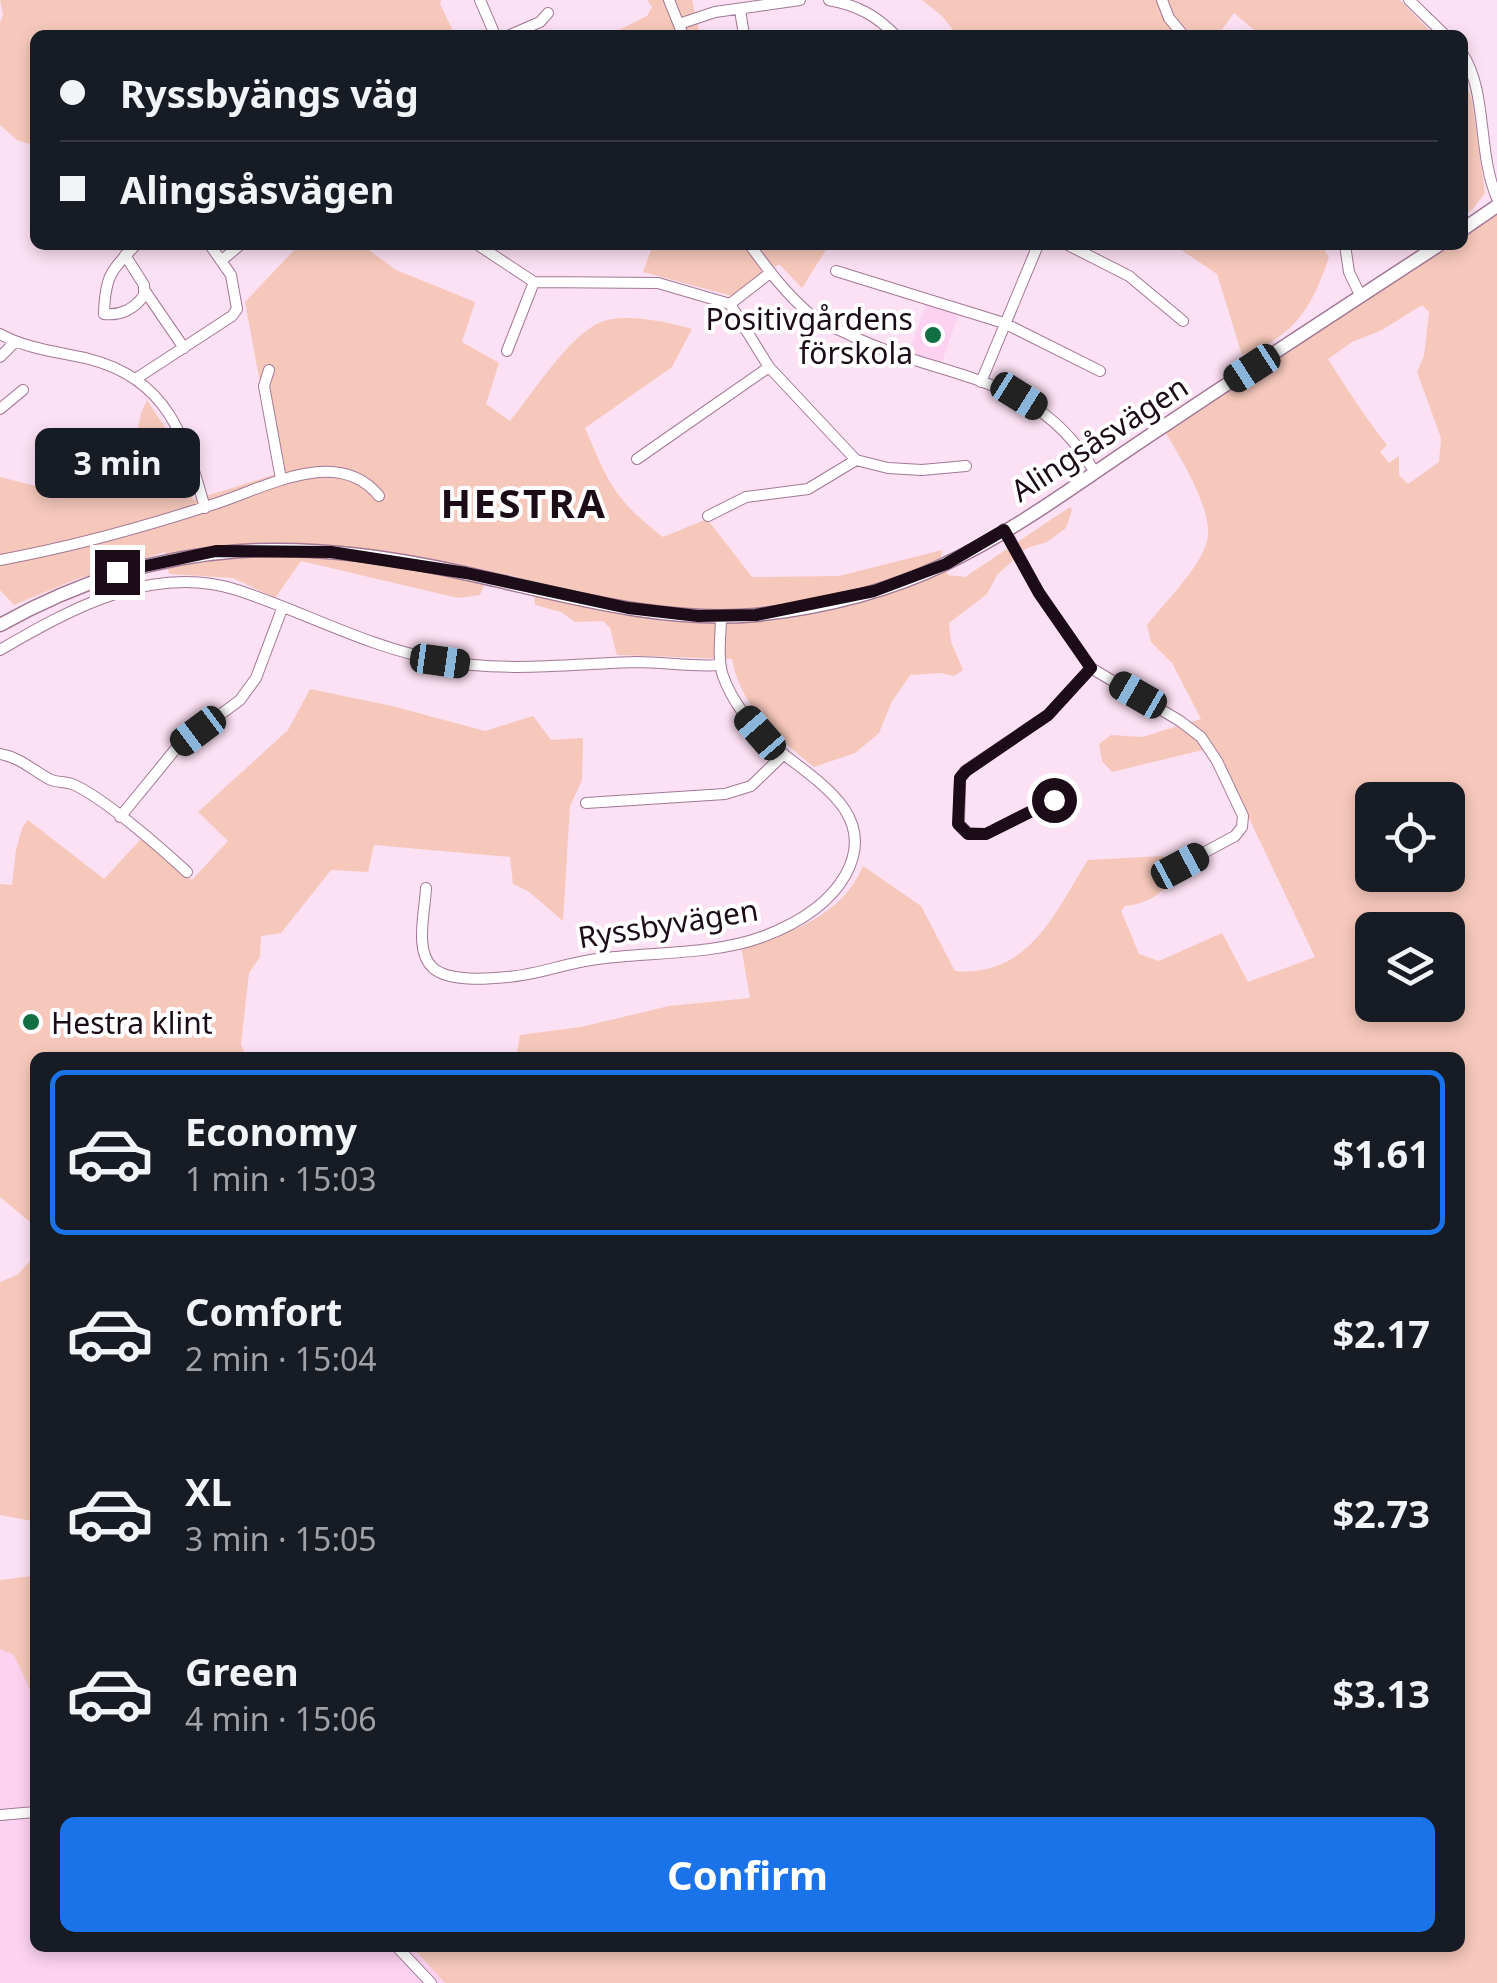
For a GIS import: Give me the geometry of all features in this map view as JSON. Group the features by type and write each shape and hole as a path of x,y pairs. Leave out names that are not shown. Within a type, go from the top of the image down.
{"main road":[{"path":"1468,226 1497,206"},
{"name":"Alingsåsvägen","path":"0,625 62,593 117,572 216,551 270,549 365,556 628,608 721,616 788,610 874,591 946,564 1004,530 1431,250"}],"street":[{"path":"480,0 492,30"},
{"path":"669,0 681,30 715,12 800,0"},
{"path":"829,0 852,4 891,30"},
{"path":"1162,0 1179,30"},
{"path":"1410,0 1440,30"},
{"path":"740,10 743,30"},
{"path":"522,30 540,22 548,13"},
{"path":"1468,64 1484,155 1497,198"},
{"path":"131,250 109,271 104,314 116,315 136,305 144,290"},
{"path":"137,378 237,309 230,275 214,250"},
{"path":"222,261 234,250"},
{"path":"486,250 534,282 658,283 730,304 769,367 856,460 888,468 922,470 966,466"},
{"path":"754,250 813,317 879,349 1019,396 1060,424 1094,472"},
{"path":"981,382 1036,250"},
{"path":"1078,250 1129,276 1184,321"},
{"path":"1347,250 1349,272 1360,296"},
{"path":"126,255 144,290 184,348"},
{"path":"836,271 1004,323 1100,371"},
{"path":"730,304 770,272"},
{"path":"507,351 534,282"},
{"path":"0,334 15,342 94,360 137,378 156,395 175,422 189,450 205,508"},
{"path":"0,356 15,342"},
{"path":"637,459 769,367"},
{"path":"270,370 264,386 281,479"},
{"path":"0,408 23,390"},
{"path":"708,516 746,497 808,488 856,460"},
{"path":"0,560 72,547 205,508 281,479 314,472 366,480 379,496"},
{"path":"1004,530 1032,582 1091,668 1162,708 1200,737 1217,761 1242,816 1242,827 1235,836 1180,866"},
{"path":"0,650 80,606 138,587 176,583 234,589 395,651 472,666 516,668 640,662 720,665"},
{"path":"120,817 165,758 240,700 256,678 282,609"},
{"name":"Ryssbyvägen","path":"426,888 426,960 443,975 486,977 526,975 596,959 758,938 808,914 823,902 847,872 854,856 850,817 834,795 746,717 720,665 721,616"},
{"path":"1054,800 986,834 968,834 958,824 960,778 1048,715 1091,668"},
{"path":"0,754 18,757 53,781 72,784 120,817 186,872"},
{"path":"586,803 725,794 751,786 784,754"},
{"path":"0,1815 30,1812"},
{"path":"402,1952 431,1983"}],"shaded area":[{"path":"0,0 441,0 453,30 30,30 29,144 17,140 0,125"},
{"path":"647,0 692,0 699,30 619,30 647,16 652,7"},
{"path":"922,0 1400,0 1429,30 1254,30 1234,13 1222,30 953,30"},
{"path":"1468,88 1485,193 1468,212"},
{"path":"1497,214 1497,1983 445,1983 417,1952 1465,1952 1465,1052 517,1052 520,1035 581,1027 669,1006 750,998 741,946 795,929 828,910 854,883 863,866 921,906 955,971 981,970 1021,953 1051,920 1088,860 1162,856 1174,863 1177,873 1172,880 1155,896 1121,911 1139,954 1159,961 1222,933 1248,982 1315,957 1215,747 1112,772 1102,761 1099,744 1111,735 1142,737 1201,719 1172,663 1151,642 1147,625 1181,585 1207,541 1206,516 1165,432 1442,250 1468,250 1468,234","holes":["1422,305 1429,312 1424,356 1417,372 1441,438 1439,462 1408,484 1399,475 1399,456 1389,463 1380,452 1387,445 1328,359"]},
{"path":"294,250 369,250 396,270 475,302 462,342 499,363 486,404 510,421 567,348 594,326 627,318 692,329 672,367 585,428 615,489 647,524 663,537 707,519 752,577 839,576 942,550 940,562 948,575 965,577 1070,507 1072,510 1066,528 1047,542 1027,548 997,575 987,594 949,623 951,642 963,670 954,676 910,675 891,703 879,733 855,753 814,767 774,733 752,707 732,659 617,655 610,628 603,621 575,622 561,612 535,605 534,583 514,576 489,573 480,595 458,598 301,561 275,598 233,578 169,574 165,552 74,580 14,605 0,590 0,477 43,488 114,471 131,463 147,400 179,449 193,500 277,474 245,302"},
{"path":"651,250 826,250 802,288 779,264 732,296 643,272"},
{"path":"1181,250 1324,250 1329,257 1316,291 1299,318 1275,339 1242,355 1217,274"},
{"name":"Positivgårdens förskola","path":"926,304 958,315 941,365 908,355"},
{"path":"310,689 485,731 533,716 551,740 583,738 582,780 570,806 563,921 528,891 513,884 510,857 374,845 368,872 331,870 281,933 261,936 260,957 249,973 241,1044 244,1052 30,1052 30,1222 0,1197 0,884 12,885 22,828 28,820 104,879 141,839 192,880 228,841 198,812 288,730"},
{"path":"30,1261 30,1521 0,1515 0,1282 17,1275"},
{"path":"30,1576 30,1690 14,1655 0,1649 0,1580"},
{"path":"0,1611 30,1638 30,1952 417,1952 445,1983 0,1983"}],"place":[{"name":"Positivgårdens förskola","path":"933,335"},
{"name":"Hestra klint","path":"31,1022"}],"district":[{"name":"HESTRA","path":"524,502"}],"route":[{"path":"117,572 216,551 331,552 466,573 667,614 756,615 874,591 946,564 1004,530 1039,593 1091,668 1048,715 982,758 960,778 958,824 968,834 986,834 1054,800"}]}
